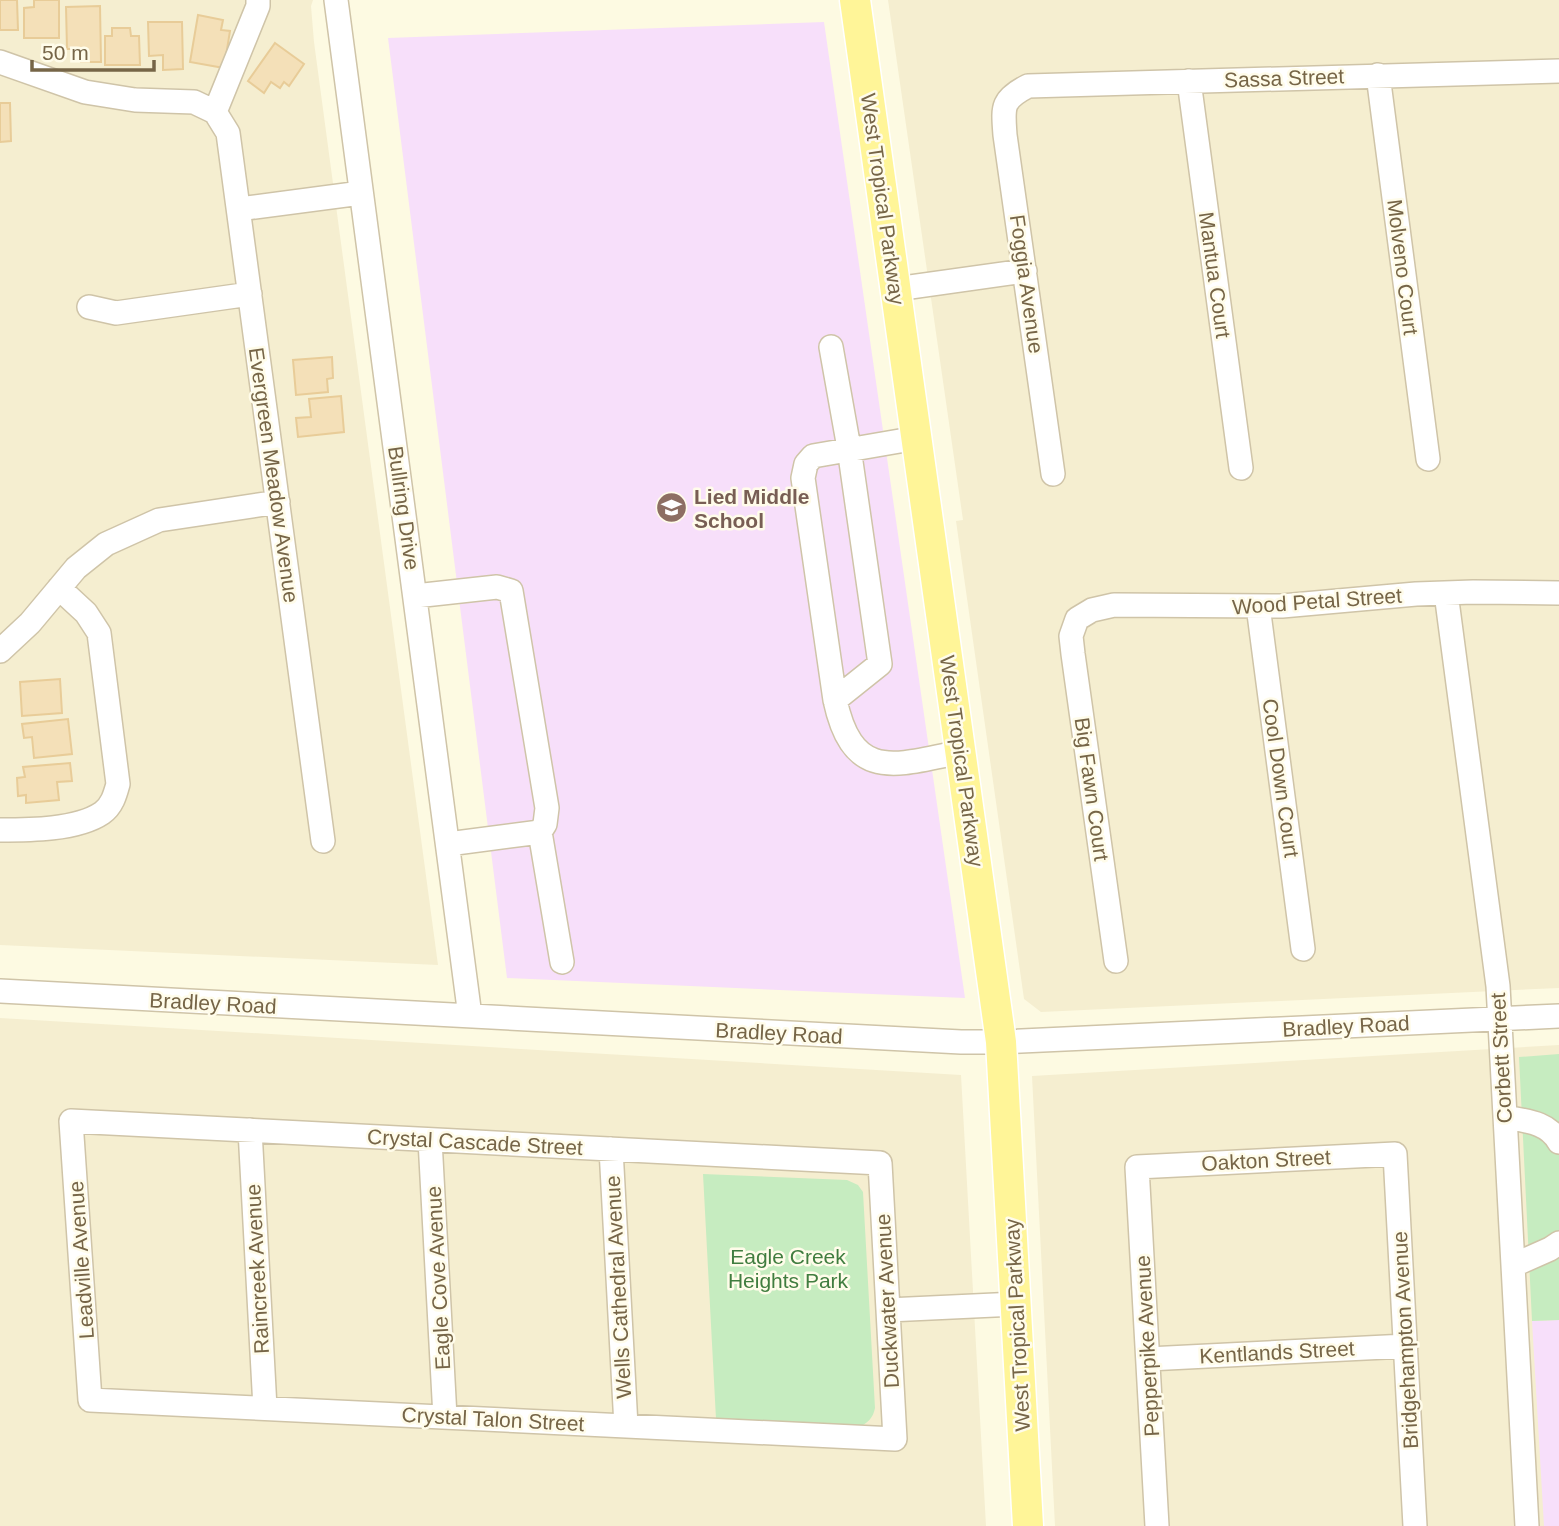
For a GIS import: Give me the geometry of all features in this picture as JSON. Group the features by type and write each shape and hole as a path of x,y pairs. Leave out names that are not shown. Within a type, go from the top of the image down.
{"main road":[{"name":"West Tropical Parkway","path":"855,0 1001,1042 1028,1526"}],"street":[{"path":"0,62 85,92 135,100 194,102 215,112 227,88 258,0"},
{"name":"Bullring Drive","path":"335,0 470,1016"},
{"name":"Sassa Street","path":"1011,95 1028,86 1559,71"},
{"name":"Molveno Court","path":"1378,75 1429,459"},
{"name":"Mantua Court","path":"1189,81 1241,468"},
{"name":"Foggia Avenue","path":"1011,95 1004,112 1005,135 1053,474"},
{"name":"Evergreen Meadow Avenue","path":"215,112 228,133 323,841"},
{"path":"239,209 361,192"},
{"path":"896,289 1026,271"},
{"path":"89,307 116,313 250,294"},
{"path":"831,347 849,448 880,664 835,700"},
{"path":"917,438 813,456 806,464 803,478 835,700 839,721 846,737 856,751 869,760 882,764 902,764 961,752"},
{"path":"0,651 30,624 76,568 106,544 159,520 278,502"},
{"path":"415,596 498,587 511,592 547,807 545,824 540,832 562,962"},
{"path":"0,830 72,825 103,813 113,800 118,785 99,633 86,613 59,588"},
{"name":"Wood Petal Street","path":"1077,619 1092,610 1114,605 1258,606 1446,593 1559,593"},
{"name":"Corbett Street","path":"1446,593 1496,973 1527,1526"},
{"name":"Cool Down Court","path":"1258,606 1303,949"},
{"name":"Big Fawn Court","path":"1077,619 1071,636 1073,654 1116,961"},
{"path":"448,844 540,832"},
{"name":"Bradley Road","path":"0,991 1001,1042 1559,1016"},
{"path":"1505,1117 1543,1125 1551,1130 1559,1142"},
{"name":"Crystal Cascade Street","path":"71,1121 880,1163"},
{"name":"Leadville Avenue","path":"71,1121 90,1399"},
{"name":"Raincreek Avenue","path":"250,1130 265,1408"},
{"name":"Eagle Cove Avenue","path":"430,1140 445,1417"},
{"name":"Wells Cathedral Avenue","path":"611,1149 626,1426"},
{"name":"Oakton Street","path":"1137,1167 1395,1154"},
{"name":"Bridgehampton Avenue","path":"1395,1154 1415,1526"},
{"name":"Duckwater Avenue","path":"880,1163 895,1439"},
{"name":"Pepperpike Avenue","path":"1137,1167 1157,1526"},
{"path":"1514,1265 1550,1250 1559,1243"},
{"path":"888,1310 1016,1304"},
{"name":"Kentlands Street","path":"1148,1359 1406,1346"},
{"name":"Crystal Talon Street","path":"90,1399 895,1439"}],"shaded area":[{"path":"0,0 313,0 311,6 314,42 438,965 0,945"},
{"path":"888,0 1559,0 1559,988 1041,1012 1024,999 956,521 963,520"},
{"name":"Lied Middle School","path":"824,22 965,998 507,978 388,38"},
{"path":"0,1018 961,1075 986,1526 0,1526"},
{"path":"1559,1045 1559,1526 1055,1526 1032,1076"},
{"path":"1559,1320 1559,1526 1544,1526 1532,1321"}],"green space":[{"path":"1559,1054 1559,1320 1532,1321 1519,1057"},
{"name":"Eagle Creek Heights Park","path":"703,1174 847,1180 858,1185 863,1192 875,1408 865,1424 859,1427 716,1419"}],"building":[{"path":"0,0 17,0 18,30 0,30"},
{"path":"34,0 59,0 59,38 24,38 24,8 34,7"},
{"path":"100,6 101,62 81,62 81,49 67,49 66,7"},
{"path":"198,15 223,20 221,30 230,31 224,68 190,62"},
{"path":"148,22 182,22 183,69 163,70 163,55 149,56"},
{"path":"112,28 130,28 131,36 139,36 140,65 105,65 105,36 112,36"},
{"path":"275,43 304,64 289,86 284,82 280,88 271,82 264,93 248,81"},
{"path":"0,103 10,103 11,141 0,142"},
{"path":"332,357 333,378 327,379 328,392 296,395 293,360"},
{"path":"341,396 344,432 298,437 296,418 311,417 309,399"},
{"path":"60,679 62,713 22,716 20,682"},
{"path":"68,719 72,754 34,758 32,737 24,738 22,724"},
{"path":"70,763 72,781 57,782 59,800 26,803 26,795 18,796 17,778 25,777 23,767"}],"place":[{"name":"Lied Middle School","path":"671,508"}]}
